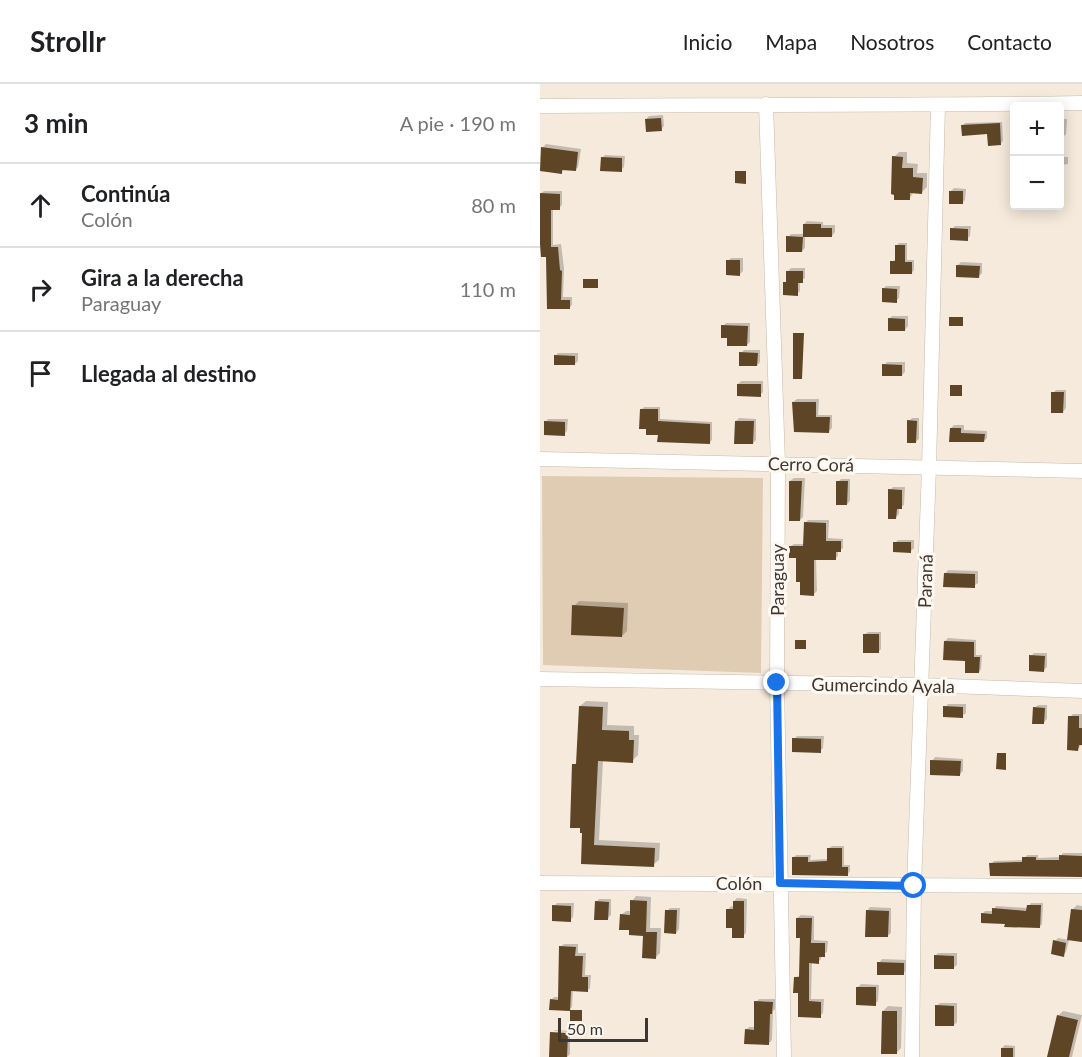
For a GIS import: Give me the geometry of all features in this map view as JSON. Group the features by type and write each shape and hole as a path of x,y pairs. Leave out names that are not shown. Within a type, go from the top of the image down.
{"street":[{"path":"540,106 1082,103"},
{"name":"Paraguay","path":"766,104 778,464 777,683 784,1057"},
{"name":"Paraná","path":"912,1057 914,886 929,467 938,105"},
{"name":"Cerro Corá","path":"540,459 1082,471"},
{"name":"Gumercindo Ayala","path":"540,679 921,685 1082,691"},
{"name":"Colón","path":"540,883 1082,886"}],"shaded area":[{"path":"542,476 763,478 761,673 543,665"}],"building":[{"path":"661,118 662,131 646,132 645,119"},
{"path":"1000,123 1001,145 988,146 987,134 962,136 961,125"},
{"path":"541,147 578,152 576,171 562,170 562,174 540,171"},
{"path":"892,156 903,157 902,168 913,168 913,177 923,178 922,194 910,193 910,200 894,200 894,195 891,194"},
{"path":"601,157 622,158 622,172 600,171"},
{"path":"735,171 746,171 746,184 735,183"},
{"path":"949,191 963,191 963,204 949,204"},
{"path":"540,193 560,194 560,210 551,210 551,247 558,247 560,270 562,271 561,300 570,300 570,309 547,309 546,257 541,257 540,244"},
{"path":"803,224 821,224 821,228 832,228 832,237 803,237"},
{"path":"950,228 968,229 968,241 950,240"},
{"path":"786,236 803,237 802,252 786,252"},
{"path":"895,245 905,245 905,262 912,262 912,274 890,274 890,261 895,261"},
{"path":"726,260 740,260 740,276 726,275"},
{"path":"956,265 980,266 979,278 956,277"},
{"path":"786,271 803,271 803,283 798,283 798,296 783,295"},
{"path":"583,279 598,279 598,288 583,288"},
{"path":"882,288 897,289 897,303 882,302"},
{"path":"949,317 963,317 963,326 949,326"},
{"path":"888,318 905,319 905,331 888,331"},
{"path":"721,325 748,326 747,346 727,346 727,338 721,338"},
{"path":"793,333 804,333 802,379 793,379"},
{"path":"739,352 758,353 757,366 739,366"},
{"path":"554,355 575,356 575,365 554,365"},
{"path":"882,364 902,365 902,376 882,376"},
{"path":"737,384 761,384 761,397 737,396"},
{"path":"950,385 962,385 962,396 950,396"},
{"path":"1051,392 1064,392 1063,413 1051,413"},
{"path":"792,402 816,402 816,417 830,417 829,433 794,432"},
{"path":"640,409 658,409 658,421 710,424 710,444 657,442 658,435 646,435 646,429 639,429"},
{"path":"907,420 917,421 916,443 907,443"},
{"path":"544,421 565,422 565,436 544,435"},
{"path":"735,421 754,421 753,444 734,444"},
{"path":"950,428 961,428 961,433 985,434 984,442 949,442"},
{"path":"789,481 802,481 800,521 789,521"},
{"path":"836,481 848,481 847,505 836,505"},
{"path":"888,489 902,490 902,509 897,509 896,519 888,519"},
{"path":"804,522 826,523 826,541 841,541 841,552 836,552 836,560 814,560 814,596 800,595 800,582 796,582 796,558 789,558 789,546 803,546"},
{"path":"893,542 911,542 911,553 893,552"},
{"path":"944,573 975,574 975,588 943,587"},
{"path":"572,605 624,608 622,637 571,635"},
{"path":"863,634 879,634 879,653 863,653"},
{"path":"795,640 806,640 806,649 795,649"},
{"path":"944,641 974,642 974,657 980,657 979,673 965,673 965,661 943,660"},
{"path":"1029,655 1045,656 1044,672 1029,671"},
{"path":"579,706 603,707 602,730 629,731 629,740 634,740 633,763 598,761 594,845 655,848 654,867 581,864 582,833 580,833 580,828 570,828 572,764 576,764"},
{"path":"943,706 963,707 963,718 943,717"},
{"path":"1033,707 1045,708 1044,724 1032,724"},
{"path":"1068,716 1079,716 1082,745 1079,745 1078,751 1067,750"},
{"path":"792,738 821,739 821,753 792,752"},
{"path":"997,753 1006,753 1006,770 996,769"},
{"path":"930,760 961,761 960,776 930,775"},
{"path":"827,848 842,848 842,867 848,867 848,876 792,875 792,857 808,857 808,862 827,861"},
{"path":"1059,855 1082,856 1082,877 990,876 989,863 1022,862 1022,857 1036,857 1036,860 1059,860"},
{"path":"630,900 647,901 646,932 657,932 656,959 642,958 643,936 629,935 629,930 619,930 620,914 630,915"},
{"path":"595,901 609,902 608,920 594,920"},
{"path":"733,901 744,901 744,938 732,938 732,928 726,928 726,909 733,909"},
{"path":"552,905 571,906 571,922 552,921"},
{"path":"1027,905 1041,905 1040,928 1004,927 1005,924 981,923 981,913 992,914 992,908 1026,911"},
{"path":"1071,909 1082,910 1082,942 1067,940"},
{"path":"665,910 677,910 676,934 664,933"},
{"path":"866,910 889,911 888,937 865,937"},
{"path":"796,918 812,918 811,943 825,943 825,957 819,957 819,964 809,963 809,1001 821,1002 821,1018 798,1017 798,993 793,993 794,977 799,977 800,938 796,938"},
{"path":"1053,940 1066,943 1064,957 1051,954"},
{"path":"559,946 576,947 575,956 583,956 582,977 588,977 588,992 571,991 570,1011 549,1010 550,999 558,1000"},
{"path":"934,955 954,956 954,969 934,969"},
{"path":"877,962 904,963 904,975 877,975"},
{"path":"856,987 876,987 876,1006 856,1005"},
{"path":"754,1001 773,1002 772,1014 770,1014 769,1045 744,1044 745,1029 754,1030"},
{"path":"935,1005 954,1006 954,1026 935,1026"},
{"path":"570,1010 582,1010 582,1021 570,1021"},
{"path":"882,1011 897,1011 897,1054 881,1054"},
{"path":"1057,1015 1078,1020 1069,1057 1047,1057"},
{"path":"550,1032 568,1033 567,1057 549,1057"},
{"path":"1001,1048 1013,1048 1013,1057 1001,1057"}],"route":[{"path":"777,683 780,883 914,886"}]}
